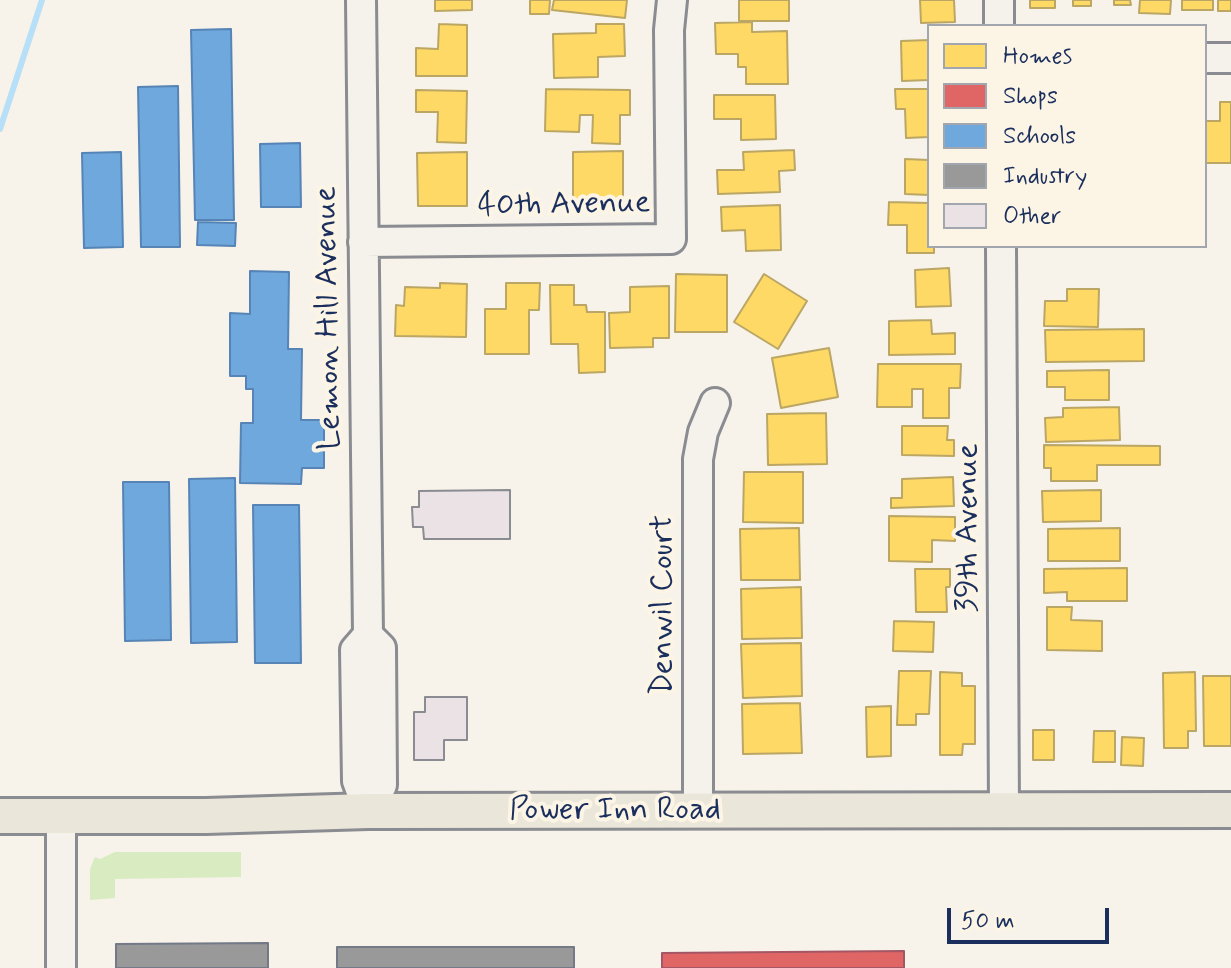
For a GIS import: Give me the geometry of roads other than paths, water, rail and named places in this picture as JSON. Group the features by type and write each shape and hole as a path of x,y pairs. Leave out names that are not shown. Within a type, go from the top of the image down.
{"main road":[{"name":"Power Inn Road","path":"0,816 206,816 368,811 1231,810"}],"street":[{"name":"Lemon Hill Avenue","path":"361,0 368,635 381,648 382,785 368,811"},
{"name":"40th Avenue","path":"363,242 671,239 669,30 672,0"},
{"path":"999,0 999,24"},
{"path":"1207,58 1231,58"},
{"name":"39th Avenue","path":"1001,248 1004,810"},
{"name":"Denwil Court","path":"698,811 698,459 703,432 715,403"},
{"path":"61,816 61,968"}],"waterway":[{"path":"0,129 42,0"}]}
